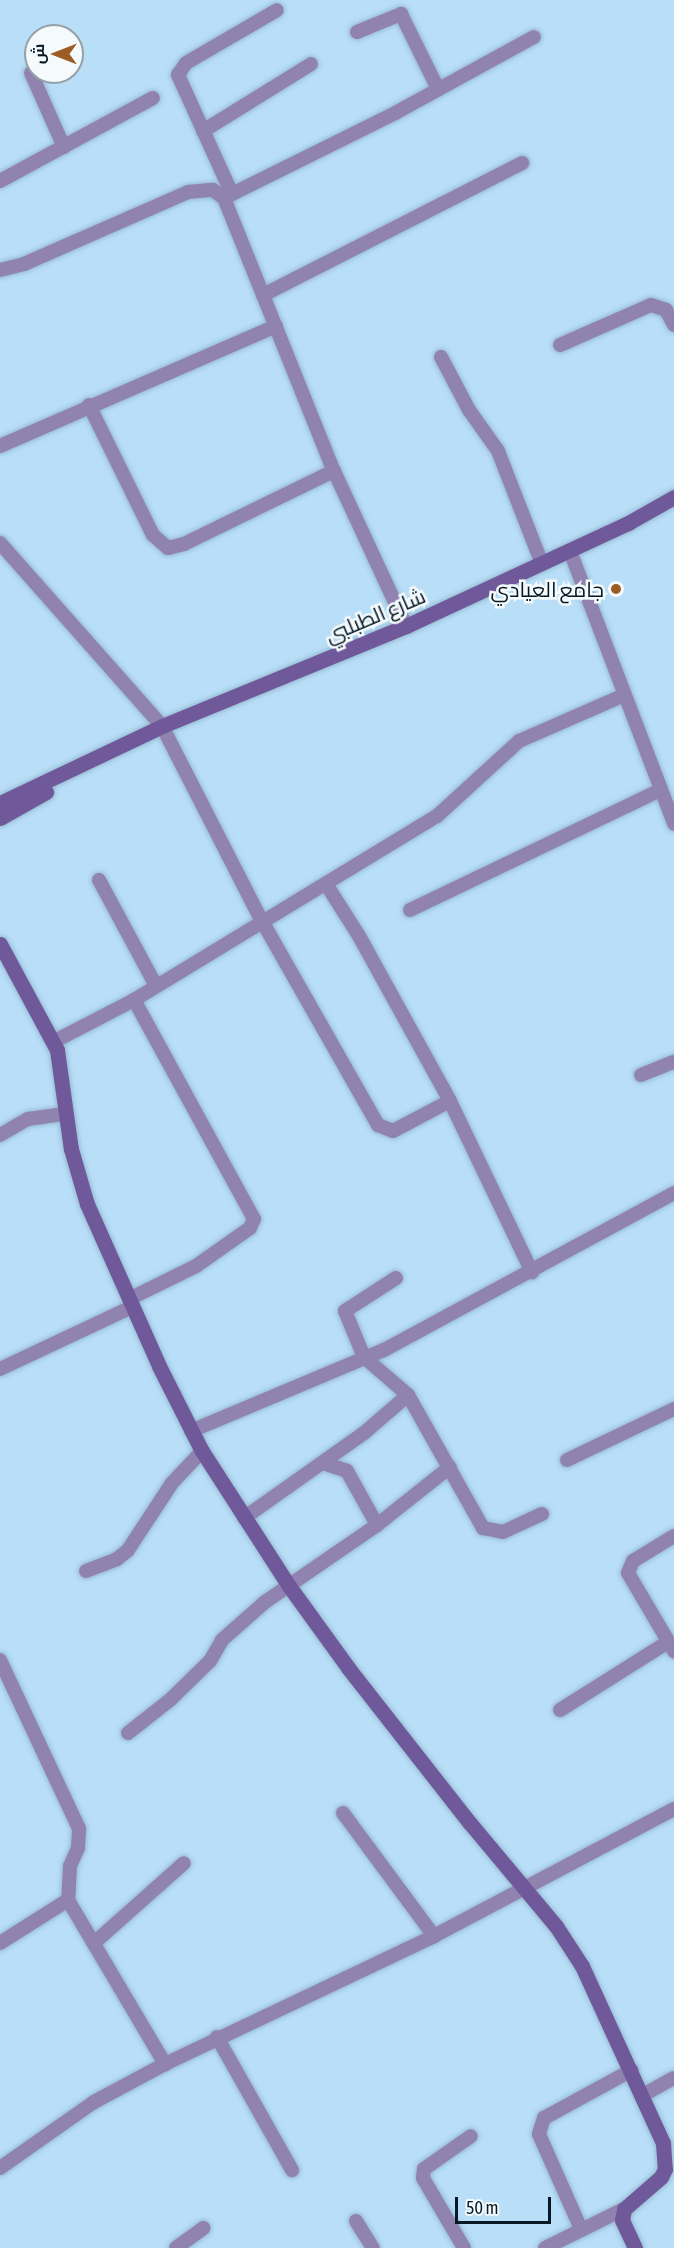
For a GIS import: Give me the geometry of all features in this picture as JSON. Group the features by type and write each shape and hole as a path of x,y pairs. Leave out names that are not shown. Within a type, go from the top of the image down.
{"street":[{"path":"277,10 186,63 180,70 182,87 203,131 263,294 334,471 406,626"},
{"path":"357,32 400,14 438,89"},
{"path":"0,270 24,264 188,192 213,190 228,196 534,38"},
{"path":"203,131 311,64"},
{"path":"36,84 64,147"},
{"path":"0,181 153,98"},
{"path":"263,294 522,163"},
{"path":"560,345 651,305 666,310 674,325"},
{"path":"0,446 89,405 276,326"},
{"path":"441,357 469,410 498,451 542,564"},
{"path":"89,405 153,535 168,548 184,544 334,471"},
{"name":"شارع الطبلبي","path":"0,818 89,764 162,726 406,626 570,551 674,497"},
{"path":"0,543 162,726 262,921 381,1128 389,1132 401,1129 450,1101"},
{"path":"570,551 622,696 674,824"},
{"path":"53,1042 134,1000 444,811 519,741 622,696"},
{"name":"شارع الطبلبي","path":"0,803 89,764"},
{"path":"410,910 660,790"},
{"path":"99,880 156,986"},
{"path":"326,884 359,936 450,1101 532,1272"},
{"path":"0,944 53,1042 60,1061 71,1149 87,1204 131,1303 202,1451 289,1586 462,1813 525,1888 582,1966 632,2070 663,2142 674,2160"},
{"path":"0,1369 131,1303 196,1266 250,1228 254,1219 134,1000"},
{"path":"641,1075 674,1062"},
{"path":"0,1135 28,1119 65,1114"},
{"path":"191,1431 364,1358 532,1272 623,1218 674,1193"},
{"path":"396,1278 345,1311 364,1358 408,1395 483,1528 503,1532 542,1514"},
{"path":"244,1518 323,1463 408,1395"},
{"path":"567,1460 674,1409"},
{"path":"86,1571 117,1559 128,1550 172,1483 202,1451"},
{"path":"323,1463 348,1471 377,1525"},
{"path":"128,1733 195,1676 210,1661 222,1640 289,1586 377,1525 450,1467"},
{"path":"560,1710 671,1646 628,1573 633,1561 674,1536"},
{"path":"0,1660 79,1829 78,1848 70,1866 68,1900 165,2064"},
{"path":"0,2168 94,2102 165,2064 217,2037 434,1936 674,1809"},
{"path":"343,1813 434,1936"},
{"path":"94,1943 184,1863"},
{"path":"0,1943 68,1900"},
{"path":"217,2037 292,2170"},
{"path":"581,2229 539,2134 544,2118 632,2070"},
{"path":"643,2095 674,2078"},
{"path":"464,2248 423,2178 424,2169 471,2136"},
{"path":"545,2248 624,2209 661,2177 665,2169 663,2142"},
{"path":"624,2209 622,2220 635,2248"},
{"path":"356,2221 373,2248"},
{"path":"176,2248 204,2228"}],"place":[{"name":"جامع العيادي","path":"616,589"}]}
